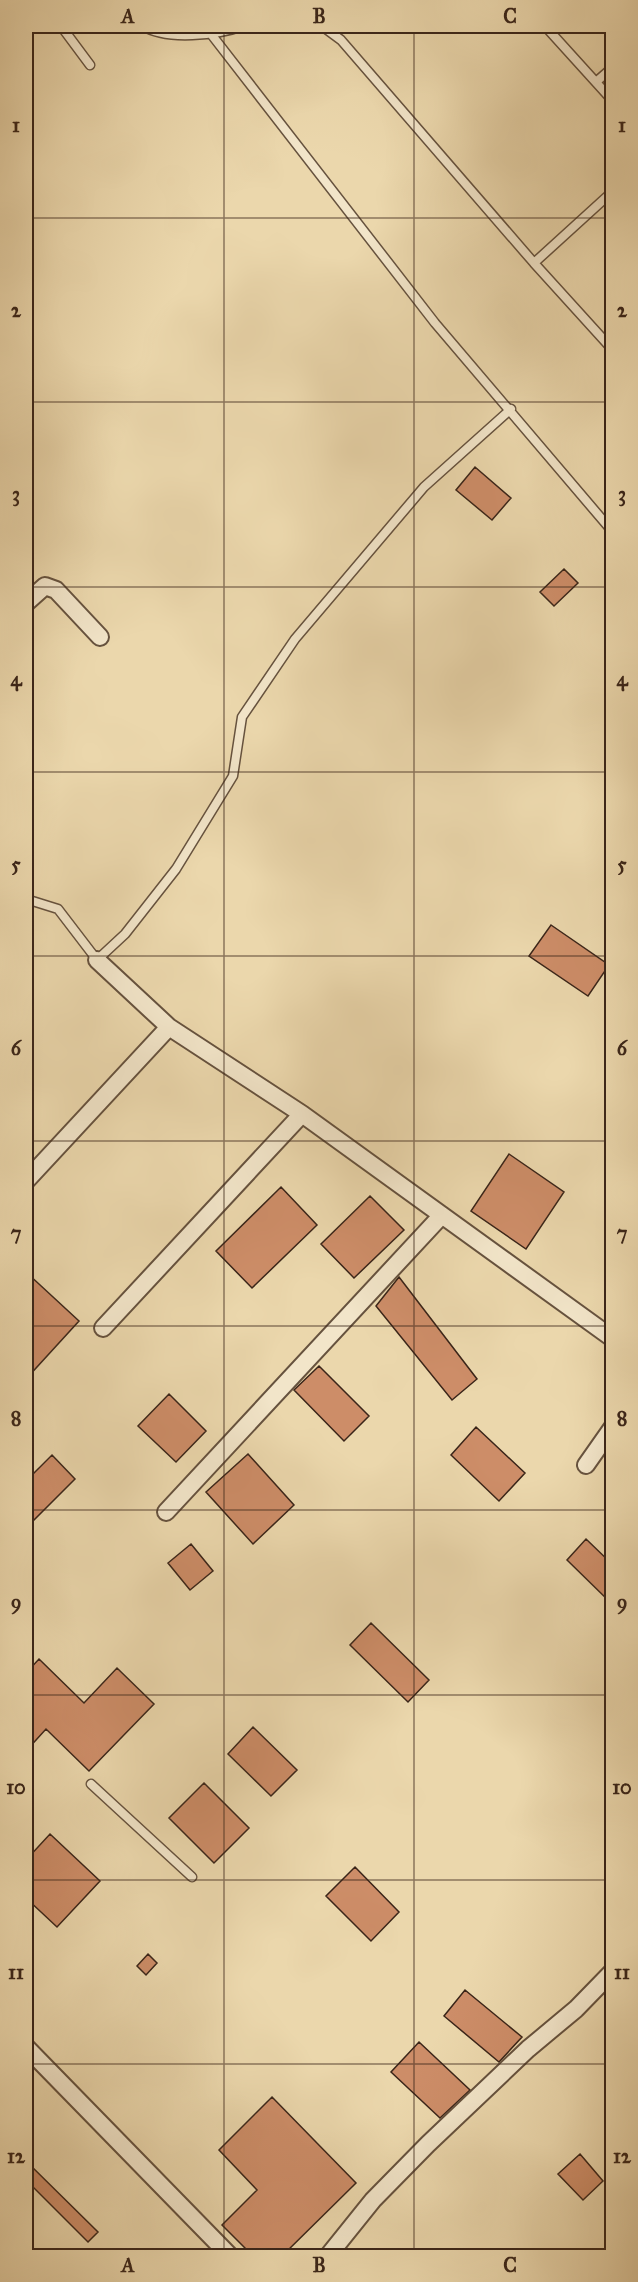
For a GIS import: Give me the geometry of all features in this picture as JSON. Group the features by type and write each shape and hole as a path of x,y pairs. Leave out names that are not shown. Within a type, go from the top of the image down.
{"street":[{"path":"26,603 45,586 56,590 100,637"},
{"path":"97,960 169,1027 302,1114 612,1338"},
{"path":"26,1181 169,1027"},
{"path":"103,1328 302,1114"},
{"path":"165,1512 442,1215"},
{"path":"586,1465 612,1428"},
{"path":"327,2256 373,2200 428,2144 612,1972"},
{"path":"26,2047 230,2256"}],"lane":[{"path":"61,26 90,65"},
{"path":"143,26 150,30 170,34 211,34 243,26"},
{"path":"322,26 341,40 534,263 612,349"},
{"path":"545,26 612,100"},
{"path":"211,34 435,322 612,531"},
{"path":"596,82 612,68"},
{"path":"534,263 612,192"},
{"path":"26,899 58,909 97,960 126,934 176,869 233,776 242,717 295,639 424,487 511,410"},
{"path":"91,1784 192,1877"}],"building":[{"path":"475,467 511,498 492,520 456,490"},
{"path":"564,569 578,583 554,606 540,592"},
{"path":"551,925 609,965 588,996 529,956"},
{"path":"509,1154 564,1192 526,1249 471,1211"},
{"path":"281,1187 317,1225 252,1288 216,1251"},
{"path":"370,1196 404,1230 354,1278 321,1244"},
{"path":"26,1272 79,1321 26,1379"},
{"path":"399,1277 477,1379 452,1400 376,1306"},
{"path":"319,1366 369,1416 344,1441 294,1390"},
{"path":"169,1394 206,1431 176,1462 138,1426"},
{"path":"476,1427 525,1473 499,1501 451,1455"},
{"path":"248,1454 294,1505 253,1544 206,1492"},
{"path":"52,1455 75,1479 26,1528 26,1481"},
{"path":"586,1539 612,1564 612,1604 567,1560"},
{"path":"191,1544 213,1571 190,1590 168,1563"},
{"path":"371,1623 429,1680 408,1702 350,1645"},
{"path":"39,1659 84,1703 117,1668 154,1704 89,1771 46,1729 26,1751 26,1673"},
{"path":"253,1727 297,1770 271,1796 228,1754"},
{"path":"204,1783 249,1828 214,1863 169,1818"},
{"path":"50,1834 100,1881 57,1927 26,1898 26,1860"},
{"path":"355,1867 399,1912 371,1941 326,1896"},
{"path":"148,1954 157,1963 146,1975 137,1966"},
{"path":"465,1990 522,2037 499,2062 444,2016"},
{"path":"419,2042 470,2090 440,2118 391,2072"},
{"path":"272,2097 356,2183 282,2256 253,2256 222,2225 257,2190 219,2150"},
{"path":"580,2154 603,2181 583,2200 558,2174"},
{"path":"26,2161 98,2232 88,2242 26,2180"}]}
